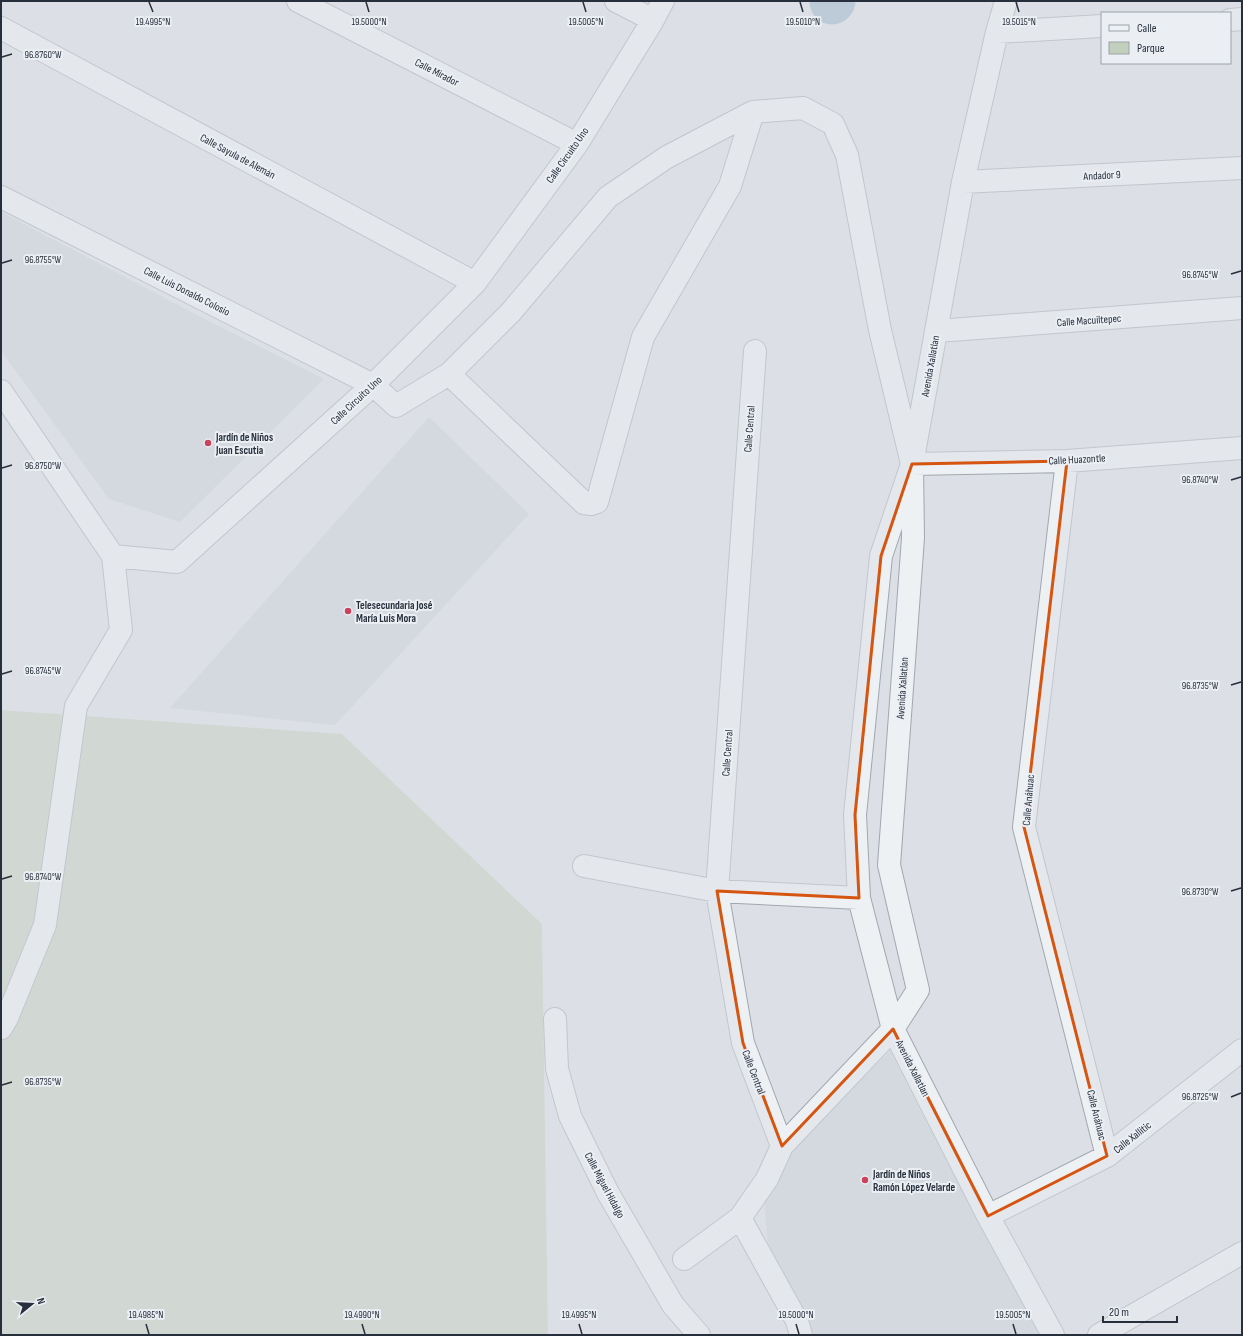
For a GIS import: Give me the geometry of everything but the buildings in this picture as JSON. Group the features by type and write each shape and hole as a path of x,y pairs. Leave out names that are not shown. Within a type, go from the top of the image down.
{"street":[{"name":"Calle Mirador","path":"298,1 577,144"},
{"path":"616,1 653,20"},
{"name":"Calle Circuito Uno","path":"113,556 177,562 374,385 475,283 577,144 653,20 662,1"},
{"name":"Avenida Xallatlan","path":"1006,1 997,32 963,182 912,464 913,538 889,865 918,990 893,1029 988,1216 1054,1335"},
{"path":"1231,20 1242,19"},
{"path":"997,32 1101,26"},
{"name":"Calle Sayula de Alemán","path":"1,28 475,283"},
{"path":"684,1259 740,1218 767,1179 782,1146 893,1029 859,898 855,815 881,556 912,464 880,330 847,155 833,124 803,108 753,112 667,157 608,197 511,312 448,374 584,503 591,504 597,502 643,337 730,186 753,112"},
{"name":"Andador 9","path":"963,182 1242,168"},
{"name":"Calle Luis Donaldo Colosio","path":"1,197 374,385 396,406 448,374"},
{"name":"Calle Macuiltepec","path":"936,331 1242,308"},
{"name":"Calle Central","path":"755,351 717,891 743,1043 782,1146"},
{"path":"1,391 113,556 121,630 76,706 45,925 3,1021"},
{"name":"Calle Huazontle","path":"912,464 1067,461 1242,448"},
{"name":"Calle Anáhuac","path":"1067,461 1024,827 1107,1156"},
{"path":"857,856 889,865"},
{"path":"584,866 717,891 859,898"},
{"name":"Calle Miguel Hidalgo","path":"555,1019 557,1070 570,1116 608,1194 673,1305 699,1335"},
{"name":"Calle Xallitic","path":"988,1216 1107,1156 1240,1057"},
{"path":"740,1218 797,1321 801,1335"},
{"path":"1100,1335 1242,1253"}],"highlighted area":[{"path":"1067,461 1024,827 1107,1156 988,1216 893,1029 782,1146 743,1043 717,891 859,898 855,815 881,556 912,464"}],"shaded area":[{"path":"1,212 203,318 324,379 180,522 109,499 1,351"},
{"name":"Telesecundaria José María Luis Mora","path":"429,417 529,514 335,725 170,708"},
{"name":"Jardín de Niños Ramón López Velarde","path":"890,1051 983,1232 1040,1335 810,1335 768,1246 764,1201 782,1159"}],"green space":[{"path":"1,710 342,734 542,924 548,1335 1,1335"}],"place":[{"name":"Jardín de Niños Juan Escutia","path":"208,443"},
{"name":"Telesecundaria José María Luis Mora","path":"348,611"},
{"name":"Jardín de Niños Ramón López Velarde","path":"865,1180"}]}
